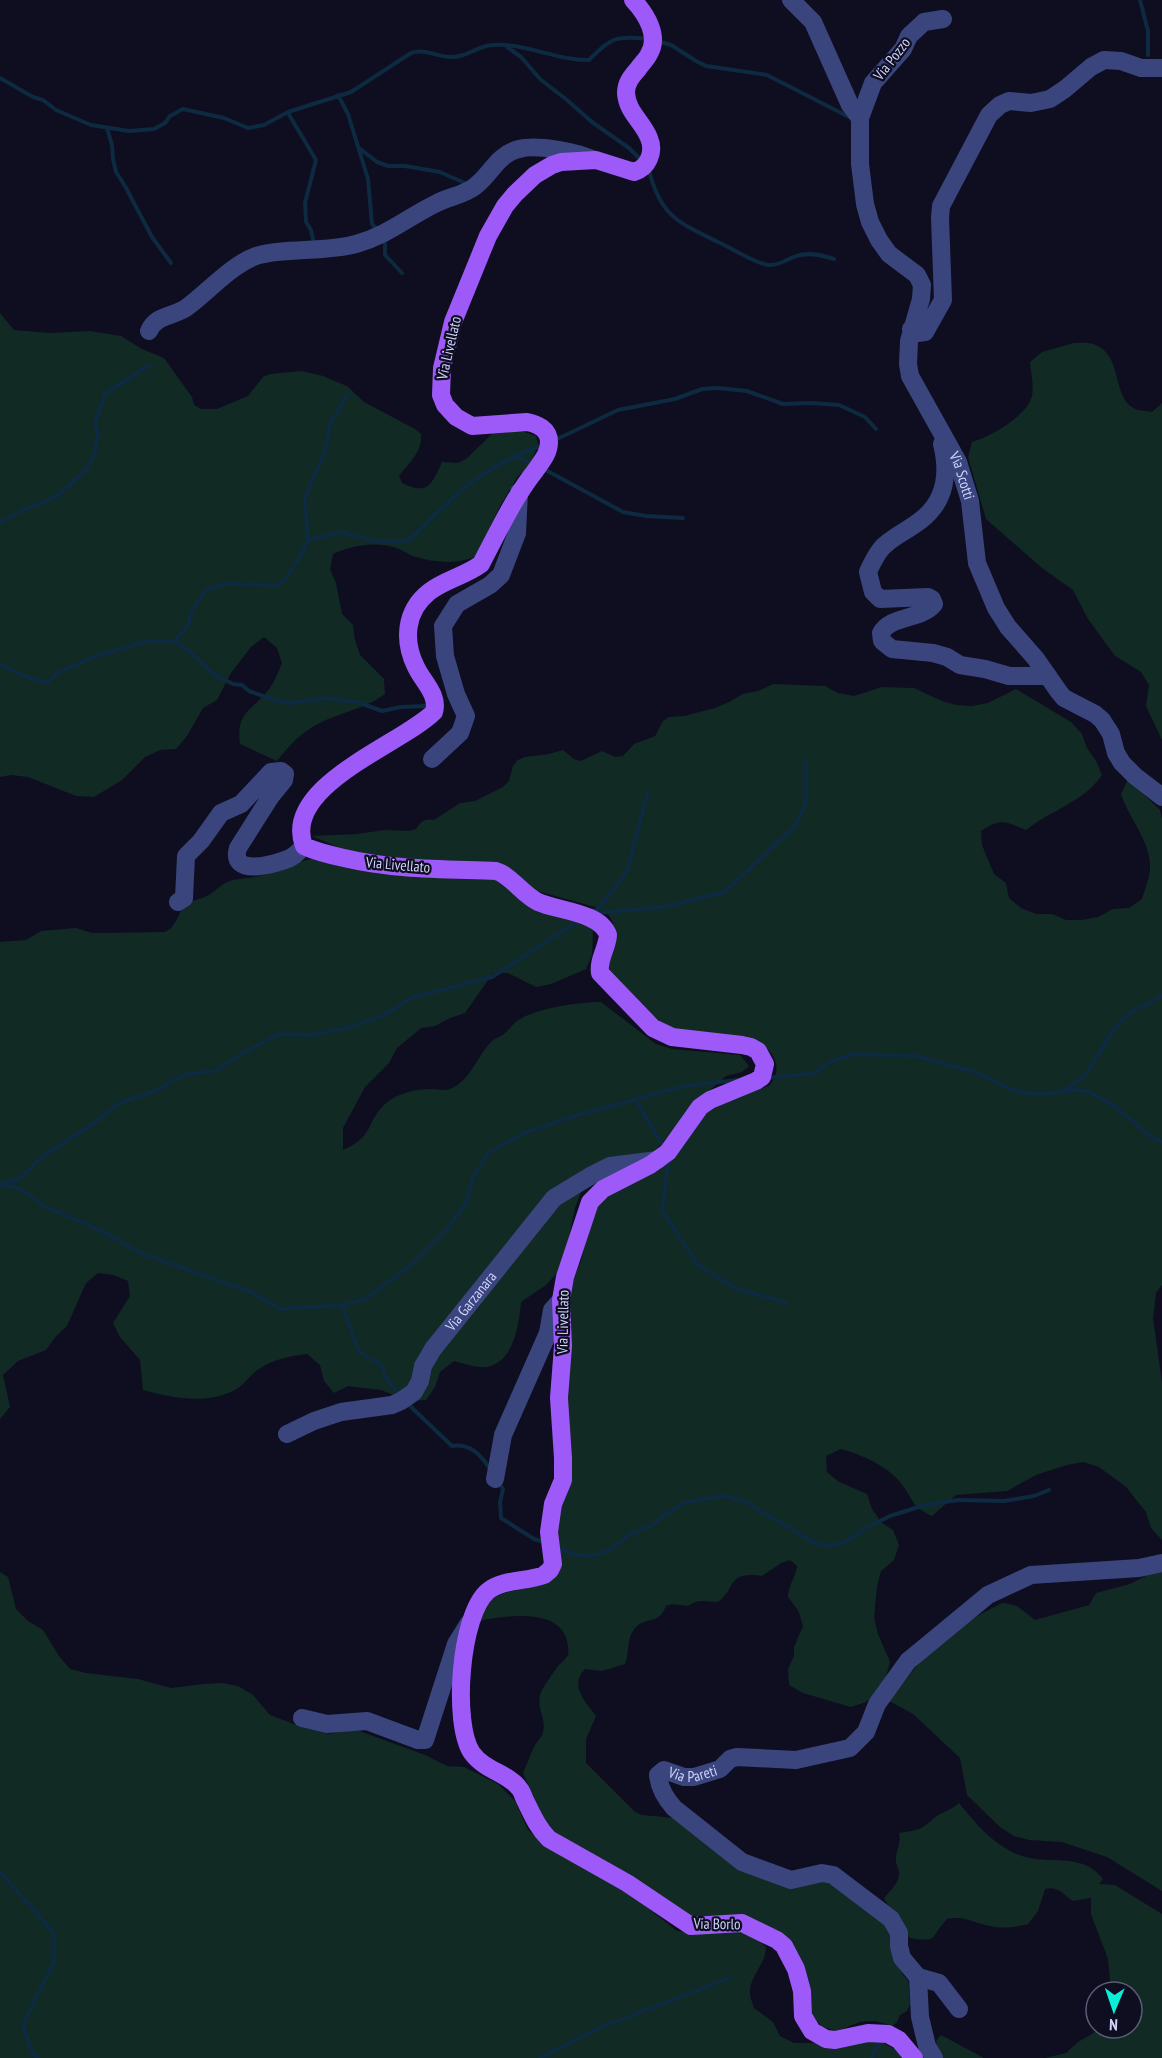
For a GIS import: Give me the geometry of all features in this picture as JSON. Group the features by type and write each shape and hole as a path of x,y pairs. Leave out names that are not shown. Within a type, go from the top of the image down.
{"main road":[{"name":"Via Livellato","path":"470,1750 463,1721 461,1681 464,1648 477,1603 494,1587 544,1575 553,1564 549,1532 554,1504 563,1480 559,1398 564,1346 561,1300 565,1277 593,1197 603,1189 658,1160 668,1152 700,1107 710,1100 756,1081 762,1077 765,1064 758,1051 752,1047 672,1037 653,1028 600,973 600,960 608,935 602,924 592,918 538,902 496,870 406,868 367,864 318,852 304,846 301,832 306,813 329,783 434,712 436,703 434,697 415,666 408,637 411,612 429,592 481,564 519,492 546,455 549,443 546,432 535,424 527,422 472,426 456,417 441,395 442,368 453,322 488,236 505,206 526,183 544,169 561,162 596,160 634,172 640,170 650,158 650,138 630,109 626,94 628,81 650,54 654,42 641,9 633,0"},
{"name":"Via Borlo","path":"470,1750 483,1765 519,1787 540,1830 549,1839 627,1882 685,1923 697,1927 742,1923 777,1940 790,1955 800,1980 803,2016 812,2031 819,2036 835,2040 868,2033 888,2034 899,2040 914,2058"}],"street":[{"path":"791,0 813,22 850,105 860,118"},
{"name":"Via Pozzo","path":"860,118 873,83 903,49 909,36 924,22 943,19"},
{"path":"911,329 920,334 925,332 943,300 941,206 993,110 1009,101 1031,104 1050,99 1065,90 1091,67 1104,60 1121,61 1141,68 1162,68"},
{"name":"Via Scotti","path":"860,118 860,164 865,204 870,222 888,254 917,275 922,285 921,298 911,329 907,352 910,376 952,449 962,474 970,501 975,552 985,584 1008,627 1064,698 1102,720 1111,734 1116,753 1122,763 1162,797"},
{"path":"149,331 157,320 183,310 255,256 329,250 374,238 434,204 472,189 502,156 517,149 545,147 561,152 580,153 596,160"},
{"path":"936,422 946,465 945,482 939,498 927,515 884,545 868,572 873,592 880,599 923,597 932,599 934,604 927,610 886,626 881,633 882,641 884,645 892,649 933,653 947,657 960,665 1009,676 1048,676"},
{"path":"432,759 460,733 466,716 456,694 445,656 442,626 457,604 490,585 501,575 517,533 519,492"},
{"path":"178,902 184,898 186,856 201,841 221,813 241,804 271,772 281,771 285,774 284,780 271,796 238,848 238,859 245,866 255,867 290,858 304,846"},
{"name":"Via Garzanara","path":"287,1434 340,1412 392,1405 414,1392 420,1381 423,1366 433,1349 554,1198 592,1174 610,1167 658,1160"},
{"path":"495,1479 503,1435 548,1333 552,1310 561,1300"},
{"name":"Via Pareti","path":"918,1977 902,1958 898,1946 898,1933 891,1919 833,1875 822,1873 791,1880 742,1862 667,1801 658,1779 660,1772 669,1771 684,1777 694,1777 720,1769 730,1759 737,1757 796,1760 850,1748 866,1732 877,1704 908,1661 988,1595 1031,1575 1139,1568 1162,1563"},
{"path":"302,1718 327,1724 367,1721 418,1740 425,1740 456,1644 470,1621"},
{"path":"934,2058 927,2046 920,2017 918,1977 939,1983 959,2009"}],"green space":[{"path":"0,313 14,330 50,333 90,331 121,336 142,349 164,358 192,397 194,405 201,409 217,409 248,396 263,377 270,374 302,371 323,376 347,386 364,402 421,434 418,451 399,476 402,483 411,487 428,486 442,462 458,463 466,459 495,431 521,431 536,436 538,444 531,465 518,476 499,508 477,556 453,562 437,561 413,556 397,548 373,544 348,548 333,554 330,569 336,583 342,614 353,625 360,655 384,679 385,694 311,728 301,735 277,761 240,744 240,726 245,714 269,689 282,663 277,648 264,637 251,647 231,673 217,700 203,708 187,736 176,749 160,750 145,757 122,780 94,797 76,796 28,777 11,775 0,777"},
{"path":"1074,343 1091,343 1103,349 1110,357 1120,388 1129,405 1138,410 1152,412 1162,403 1162,740 1146,706 1149,685 1141,672 1115,656 1088,619 1073,590 1042,568 986,519 968,457 972,442 989,436 1007,425 1029,404 1033,388 1030,362 1042,352"},
{"path":"773,684 825,686 838,693 854,696 882,687 914,688 942,701 972,706 988,703 1016,689 1071,722 1082,734 1102,775 1095,784 1077,799 1026,830 1003,822 993,824 981,831 982,845 994,874 1006,883 1009,898 1021,908 1036,914 1052,914 1066,920 1082,920 1098,917 1113,909 1129,908 1142,899 1149,875 1149,858 1147,848 1121,794 1128,779 1160,810 1162,819 1162,1285 1156,1293 1153,1318 1162,1382 1162,1540 1151,1528 1146,1512 1126,1487 1099,1467 1083,1462 1036,1475 1007,1491 956,1495 932,1516 915,1505 900,1482 888,1471 865,1458 841,1449 826,1456 827,1472 839,1482 867,1494 872,1509 881,1522 893,1530 899,1545 894,1560 881,1571 877,1586 874,1618 890,1662 886,1677 878,1692 866,1702 851,1707 803,1693 789,1685 788,1669 803,1626 798,1610 788,1597 797,1566 790,1560 781,1563 762,1576 751,1575 737,1578 718,1602 699,1601 688,1606 672,1604 666,1606 656,1619 640,1624 633,1631 625,1664 602,1671 585,1669 578,1681 583,1699 596,1716 586,1739 586,1763 635,1812 642,1815 674,1818 723,1856 828,1881 882,1920 890,1931 894,1951 903,1975 908,1980 910,2004 907,2011 900,2015 892,2026 868,2021 837,2031 822,2027 812,2015 793,1949 728,1915 694,1918 556,1833 542,1816 523,1773 543,1732 544,1722 539,1703 541,1692 557,1667 568,1655 567,1641 562,1630 554,1623 542,1618 515,1616 478,1621 489,1603 499,1595 544,1584 555,1540 568,1415 570,1288 581,1261 594,1209 702,1112 769,1086 777,1069 772,1054 763,1045 666,1028 609,970 613,923 609,915 595,907 537,891 507,869 402,861 342,849 312,836 416,829 424,821 434,820 460,803 475,801 503,787 509,781 513,766 525,757 563,750 574,759 581,761 602,751 615,757 623,756 634,744 655,736 663,721 669,717 684,716 715,708 743,694 758,691"},
{"path":"316,858 490,876 588,924 593,931 592,955 586,969 551,984 536,987 508,973 493,973 465,1013 435,1026 421,1028 397,1048 389,1063 365,1087 343,1128 343,1150 360,1140 374,1117 390,1100 413,1091 448,1090 469,1074 492,1041 504,1034 517,1021 525,1016 558,1007 601,1002 656,1044 672,1049 740,1055 749,1066 742,1072 726,1076 702,1097 677,1128 646,1159 603,1171 581,1192 575,1208 566,1251 557,1273 546,1285 521,1302 519,1321 509,1350 495,1364 486,1367 454,1361 440,1372 435,1387 426,1400 409,1401 381,1390 348,1386 334,1393 324,1381 320,1365 307,1354 270,1363 256,1371 235,1390 224,1395 189,1399 143,1390 140,1360 120,1337 113,1323 130,1296 128,1281 114,1275 98,1273 86,1283 67,1326 46,1350 18,1361 3,1375 10,1407 0,1419 0,942 26,940 41,931 76,928 92,933 165,932 173,926 187,904 207,896 227,882 274,872 301,861"},
{"path":"1162,1568 1162,1891 1107,1857 1062,1842 1029,1840 1014,1836 1000,1827 967,1795 960,1758 913,1714 889,1701 927,1653 949,1634 1002,1603 1017,1606 1035,1620 1089,1605 1096,1593 1130,1584"},
{"path":"0,1572 8,1577 16,1609 28,1621 43,1630 70,1669 138,1679 171,1688 222,1683 238,1686 253,1695 270,1715 302,1727 329,1734 354,1729 425,1755 447,1766 464,1767 498,1784 515,1801 528,1830 540,1840 615,1882 677,1931 701,1933 733,1930 755,1937 766,1947 764,1958 751,1984 751,1998 754,2008 773,2022 780,2036 794,2043 869,2039 883,2043 904,2054 907,2058 0,2058"},
{"path":"959,1803 987,1834 1012,1852 1032,1858 1086,1865 1103,1879 1099,1884 1115,1885 1162,1914 1162,2058 1045,2058 1066,2053 1084,2038 1144,2040 1144,1980 1110,1980 1108,1959 1091,1914 1091,1898 1073,1901 1057,1890 1045,1889 1038,1911 1028,1924 999,1927 953,1918 947,1919 930,1939 910,1938 901,1919 884,1898 899,1876 896,1859 899,1833 922,1828"},
{"path":"941,2035 984,2058 943,2058 939,2054 936,2041"}],"waterway":[{"path":"1140,0 1148,31 1148,55"},
{"path":"0,78 33,97 43,100 56,110 91,125 129,131 154,129 183,109 224,118 248,128 264,125 288,112 351,92 411,53 426,52 452,57 487,46 504,45 565,58 589,60 615,40 621,38 647,39"},
{"path":"657,41 671,45 706,66 767,75 851,118"},
{"path":"507,47 521,57 540,79 592,122 629,148 643,162"},
{"path":"338,95 348,114 368,179 372,224 377,229"},
{"path":"288,113 316,160 305,203 306,222 311,230 314,244"},
{"path":"107,128 116,172 152,237 171,263"},
{"path":"359,148 377,162 388,166 405,166 440,172 467,184"},
{"path":"649,170 659,198 673,216 692,229 762,264 779,264 804,254 834,259"},
{"path":"382,239 385,244 385,255 402,273"},
{"path":"0,522 56,497 87,469 95,452 98,434 95,423 105,394 149,365"},
{"path":"555,440 618,410 675,399 702,389 718,388 747,391 783,404 839,405 865,417 876,429"},
{"path":"308,540 305,498 325,451 330,424 348,394"},
{"path":"0,665 48,683 57,673 93,657 144,642 174,641 188,626 191,613 205,591 223,584 279,585 296,564 308,540 341,532 374,541 407,541 476,480 501,464 543,445"},
{"path":"515,456 532,464"},
{"path":"542,468 623,512 683,518"},
{"path":"174,641 187,649 215,675 277,701 292,703 326,698 357,702 382,711 401,707 427,706"},
{"path":"596,913 663,907 725,892 795,826 806,803 806,760"},
{"path":"592,913 599,908 627,871 648,792"},
{"path":"1,1184 20,1178 43,1156 99,1120 117,1104 160,1089 187,1074 216,1071 278,1034 311,1035 343,1029 382,1016 414,997 492,977 580,920"},
{"path":"1064,1090 1085,1074 1117,1025 1126,1016 1162,995"},
{"path":"768,1078 815,1073 830,1062 854,1054 915,1056 975,1072 1013,1090 1026,1093 1044,1094 1075,1090 1090,1092 1117,1108 1153,1138 1162,1142"},
{"path":"0,1184 21,1189 42,1205 101,1231 143,1254 251,1292 280,1309 342,1305 366,1299 411,1265 447,1229 466,1203 472,1180 487,1154 524,1133 578,1115 685,1086 737,1080"},
{"path":"635,1099 665,1149"},
{"path":"669,1158 662,1210 698,1265 735,1288 787,1303"},
{"path":"342,1305 359,1352 380,1364 390,1384 401,1396"},
{"path":"408,1404 452,1446 470,1448 483,1459 490,1469"},
{"path":"499,1483 503,1489 500,1502 501,1518 534,1539 544,1542"},
{"path":"556,1547 578,1555 596,1555 611,1549 632,1533 655,1524 661,1517 686,1502 725,1496 746,1502 815,1543 829,1546 845,1542 890,1516 925,1505 958,1500 1004,1501 1034,1496 1049,1490"},
{"path":"0,1872 54,1933 54,1963 23,2025 32,2052 38,2058"},
{"path":"540,2058 597,2029 729,1978"},
{"path":"871,2058 881,2040"}]}
